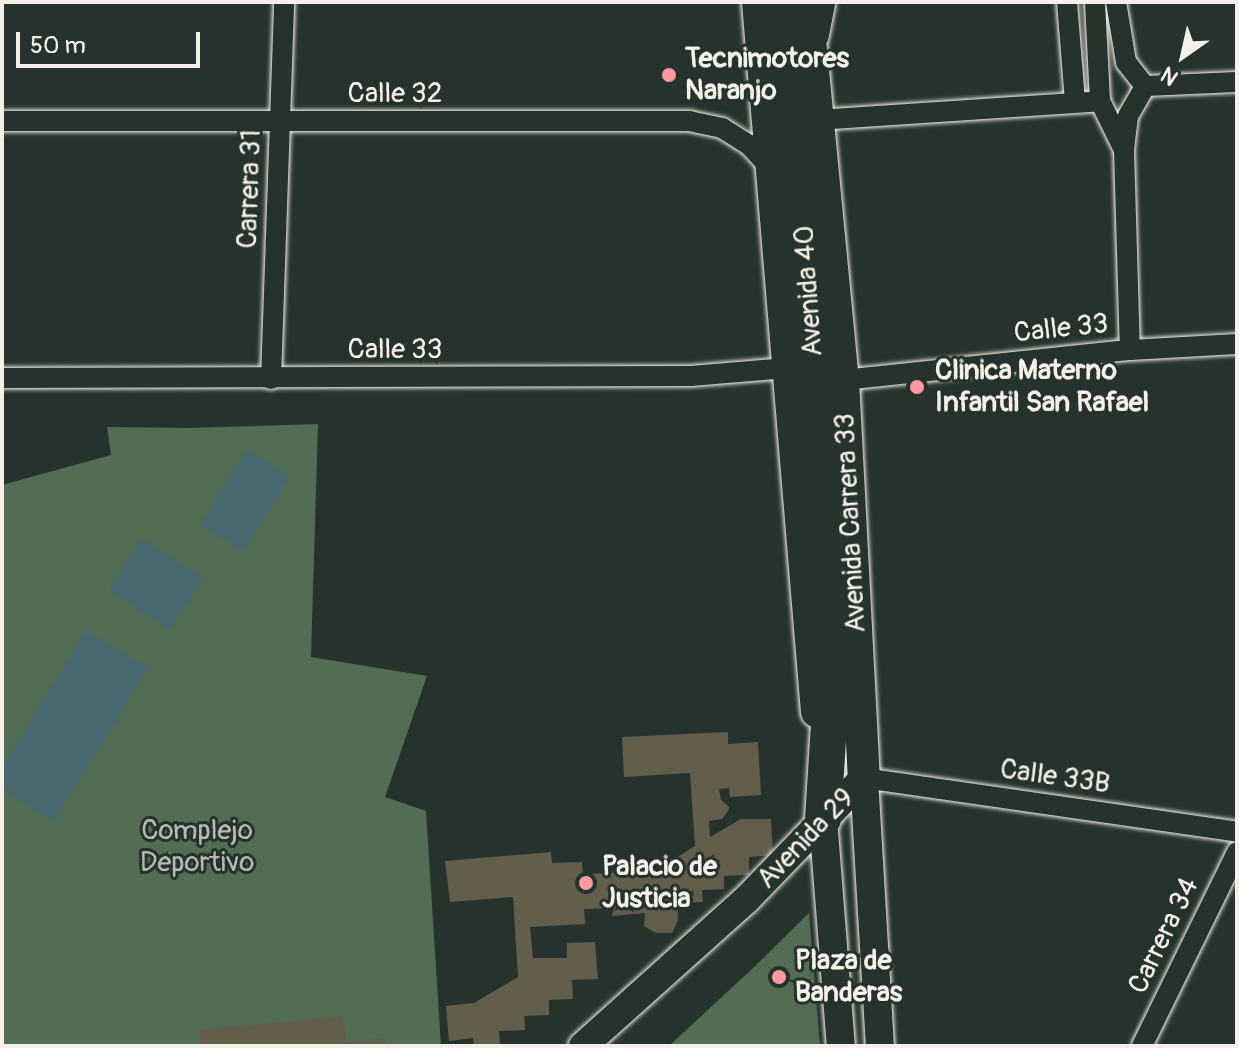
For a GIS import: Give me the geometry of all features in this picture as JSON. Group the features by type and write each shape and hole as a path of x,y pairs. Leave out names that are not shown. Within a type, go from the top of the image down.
{"highway":[{"name":"Avenida 40","path":"790,2 829,579"},
{"name":"Avenida Carrera 33","path":"823,819 829,724 829,579"}],"main road":[{"name":"Avenida Carrera 33","path":"758,2 841,1046"},
{"name":"Avenida Carrera 33","path":"811,13 817,120 843,380 880,1046"},
{"name":"Avenida 29","path":"583,1046 747,899 864,778"}],"street":[{"name":"Carrera 31","path":"271,379 284,2"},
{"path":"1067,2 1075,102"},
{"path":"1095,2 1100,101 1124,150"},
{"path":"1116,2 1126,62 1145,86"},
{"path":"1145,86 1237,82"},
{"path":"1130,350 1124,150 1128,116 1145,86"},
{"path":"817,120 1100,101"},
{"name":"Calle 32","path":"2,121 700,122 722,128 749,145 772,170"},
{"name":"Calle 33","path":"843,380 1130,350 1237,344"},
{"name":"Calle 33","path":"2,378 691,376 787,368"},
{"name":"Calle 33B","path":"864,778 1237,832"},
{"name":"Carrera 34","path":"1142,1046 1237,852"}],"green space":[{"name":"Complejo Deportivo","path":"318,424 311,657 427,676 385,797 426,811 441,1046 2,1046 2,485 111,455 107,427"},
{"name":"Plaza de Banderas","path":"809,913 820,1046 669,1046 752,969"}],"water":[{"path":"247,449 290,477 243,552 200,524"},
{"path":"142,538 204,579 170,630 109,590"},
{"path":"86,630 148,668 54,822 2,790 2,768"}],"building":[{"name":"Palacio de Justicia","path":"728,732 728,744 758,742 761,795 730,797 729,788 719,789 721,800 729,807 722,819 709,821 710,837 741,819 771,819 773,855 749,857 749,875 724,876 724,889 702,890 703,902 677,903 678,920 672,933 656,933 644,926 645,913 612,916 614,908 584,909 585,924 530,927 533,958 567,958 567,943 595,942 598,979 572,980 573,999 549,1000 549,1015 524,1016 525,1030 499,1031 500,1044 474,1046 473,1038 449,1041 446,1006 474,1003 518,977 513,897 450,902 445,861 551,852 552,863 582,862 583,874 655,871 695,846 690,773 624,777 622,737"},
{"path":"343,1016 346,1042 385,1038 386,1046 201,1046 199,1030"}],"place":[{"name":"Tecnimotores Naranjo","path":"669,75"},
{"name":"Clinica Materno Infantil San Rafael","path":"917,387"},
{"name":"Palacio de Justicia","path":"586,883"},
{"name":"Plaza de Banderas","path":"779,977"}]}
